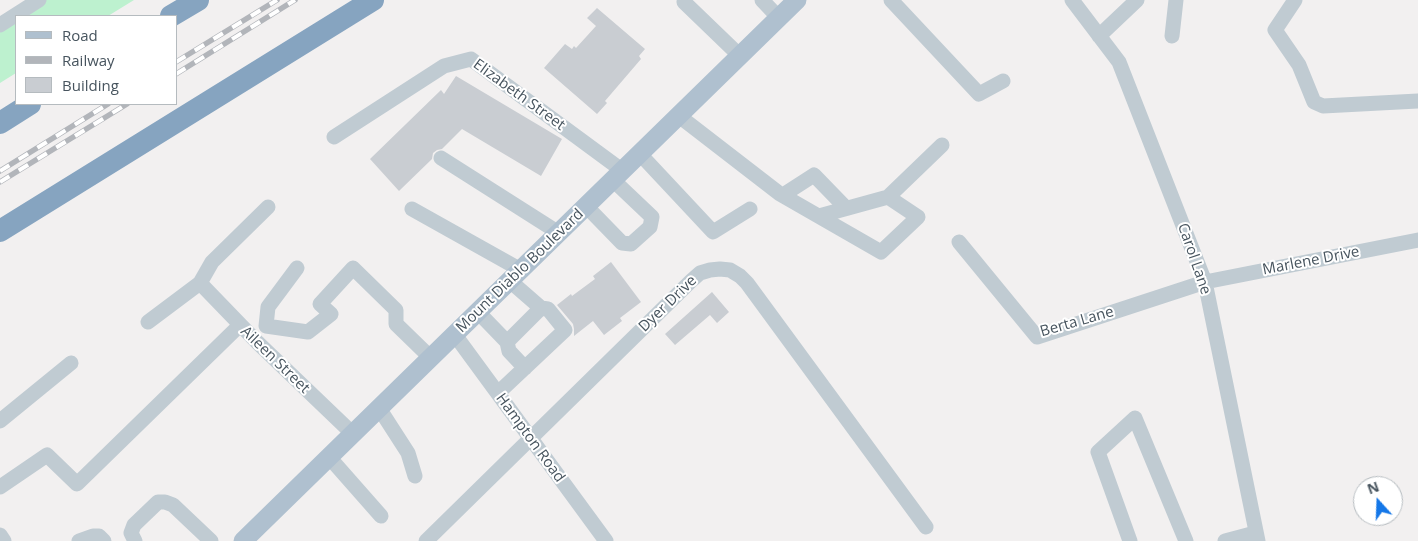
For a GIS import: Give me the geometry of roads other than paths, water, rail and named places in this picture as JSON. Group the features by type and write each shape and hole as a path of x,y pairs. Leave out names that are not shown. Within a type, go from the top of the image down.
{"highway":[{"path":"173,15 198,0"},
{"path":"0,231 374,0"},
{"path":"0,122 28,105"}],"main road":[{"name":"Mount Diablo Boulevard","path":"243,541 797,0"}],"street":[{"path":"16,15 39,0"},
{"path":"762,0 779,18"},
{"path":"891,0 978,94 1003,81"},
{"name":"Carol Lane","path":"1072,0 1119,62 1205,282 1256,537"},
{"path":"1099,36 1137,0"},
{"path":"1172,36 1176,0"},
{"path":"1295,0 1275,30 1299,65 1314,102 1323,106 1418,101"},
{"path":"684,2 740,56"},
{"path":"0,25 15,15"},
{"name":"Elizabeth Street","path":"334,137 444,66 471,59 618,175"},
{"path":"679,116 783,195 880,252 918,218 888,197"},
{"path":"819,216 888,197 942,145"},
{"path":"640,154 713,232 750,209"},
{"path":"441,158 559,233"},
{"path":"586,206 622,243 631,244 650,227 652,217 618,175"},
{"path":"783,195 814,175 846,208"},
{"path":"148,322 200,283 212,262 268,207"},
{"path":"412,209 515,275 540,308 548,309 565,330 498,393"},
{"name":"Marlene Drive","path":"1205,282 1418,240"},
{"name":"Berta Lane","path":"959,242 1037,337 1205,282"},
{"path":"297,268 268,307 266,326 308,332 331,314 320,304 354,268 396,310 396,324 431,358"},
{"name":"Dyer Drive","path":"426,541 691,281 700,274 720,269 730,270 747,283 926,528"},
{"name":"Aileen Street","path":"200,283 240,325 353,434"},
{"path":"507,342 540,308"},
{"path":"478,312 507,342 508,351 525,368"},
{"path":"0,487 47,455 77,484 240,325"},
{"name":"Hampton Road","path":"455,334 606,541"},
{"path":"0,421 71,363"},
{"path":"379,408 408,453 415,476"},
{"path":"1130,541 1098,452 1135,418 1186,541"},
{"path":"329,457 381,516"},
{"path":"135,541 131,533 134,525 158,502 165,502 173,506 211,541"},
{"path":"0,535 4,541"},
{"path":"79,541 92,536 99,536 104,541"},
{"path":"1225,541 1256,537"}],"railway":[{"path":"178,61 277,0"},
{"path":"178,73 295,0"},
{"path":"0,171 106,105"},
{"path":"0,182 125,105"}]}
